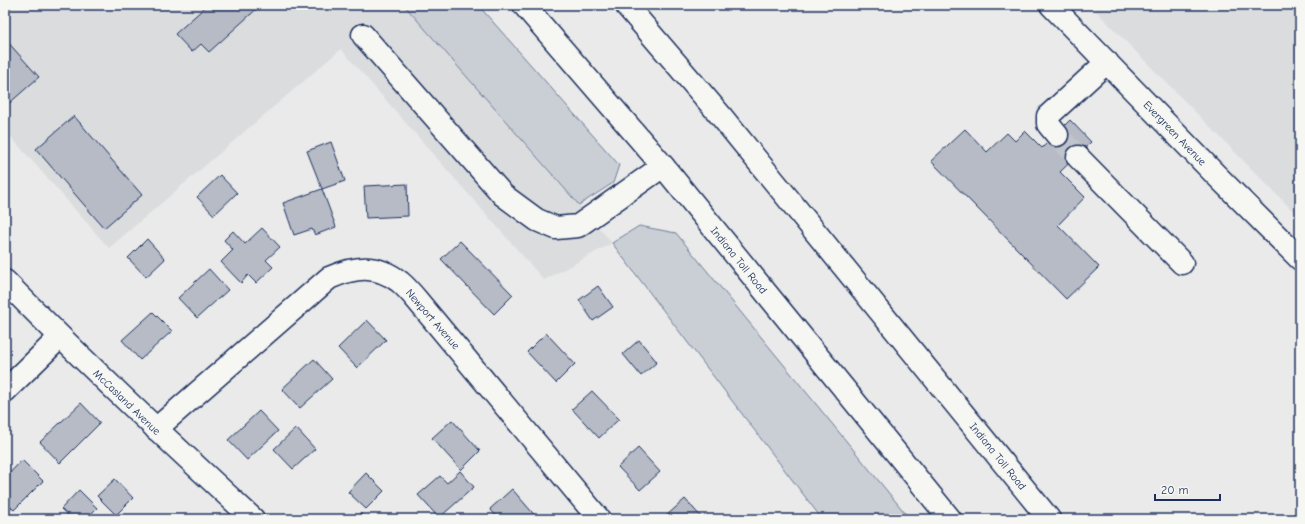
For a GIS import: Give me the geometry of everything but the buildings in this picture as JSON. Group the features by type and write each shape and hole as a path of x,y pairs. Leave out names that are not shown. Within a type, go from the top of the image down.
{"main road":[{"name":"Indiana Toll Road","path":"524,5 663,166 950,519"},
{"name":"Indiana Toll Road","path":"626,5 721,116 1049,519"},
{"name":"Evergreen Avenue","path":"1051,5 1300,259"},
{"path":"363,35 503,195 537,220 556,228 578,226 663,166"},
{"path":"1057,135 1048,124 1048,116 1106,62"},
{"path":"1078,157 1182,264"},
{"name":"Newport Avenue","path":"156,429 329,278 344,271 362,268 380,270 399,282 417,300 599,519"},
{"name":"McCasland Avenue","path":"5,281 60,337 253,519"},
{"path":"5,391 60,337"}],"shaded area":[{"path":"5,5 404,5 612,243 544,280 341,49 109,248 5,130"},
{"path":"404,5 478,5 619,165 613,183 579,205"},
{"path":"1090,5 1300,5 1300,218"},
{"path":"639,226 676,233 910,519 822,519 612,243"}],"tunnel":[{"path":"1057,135 1078,157"}]}
